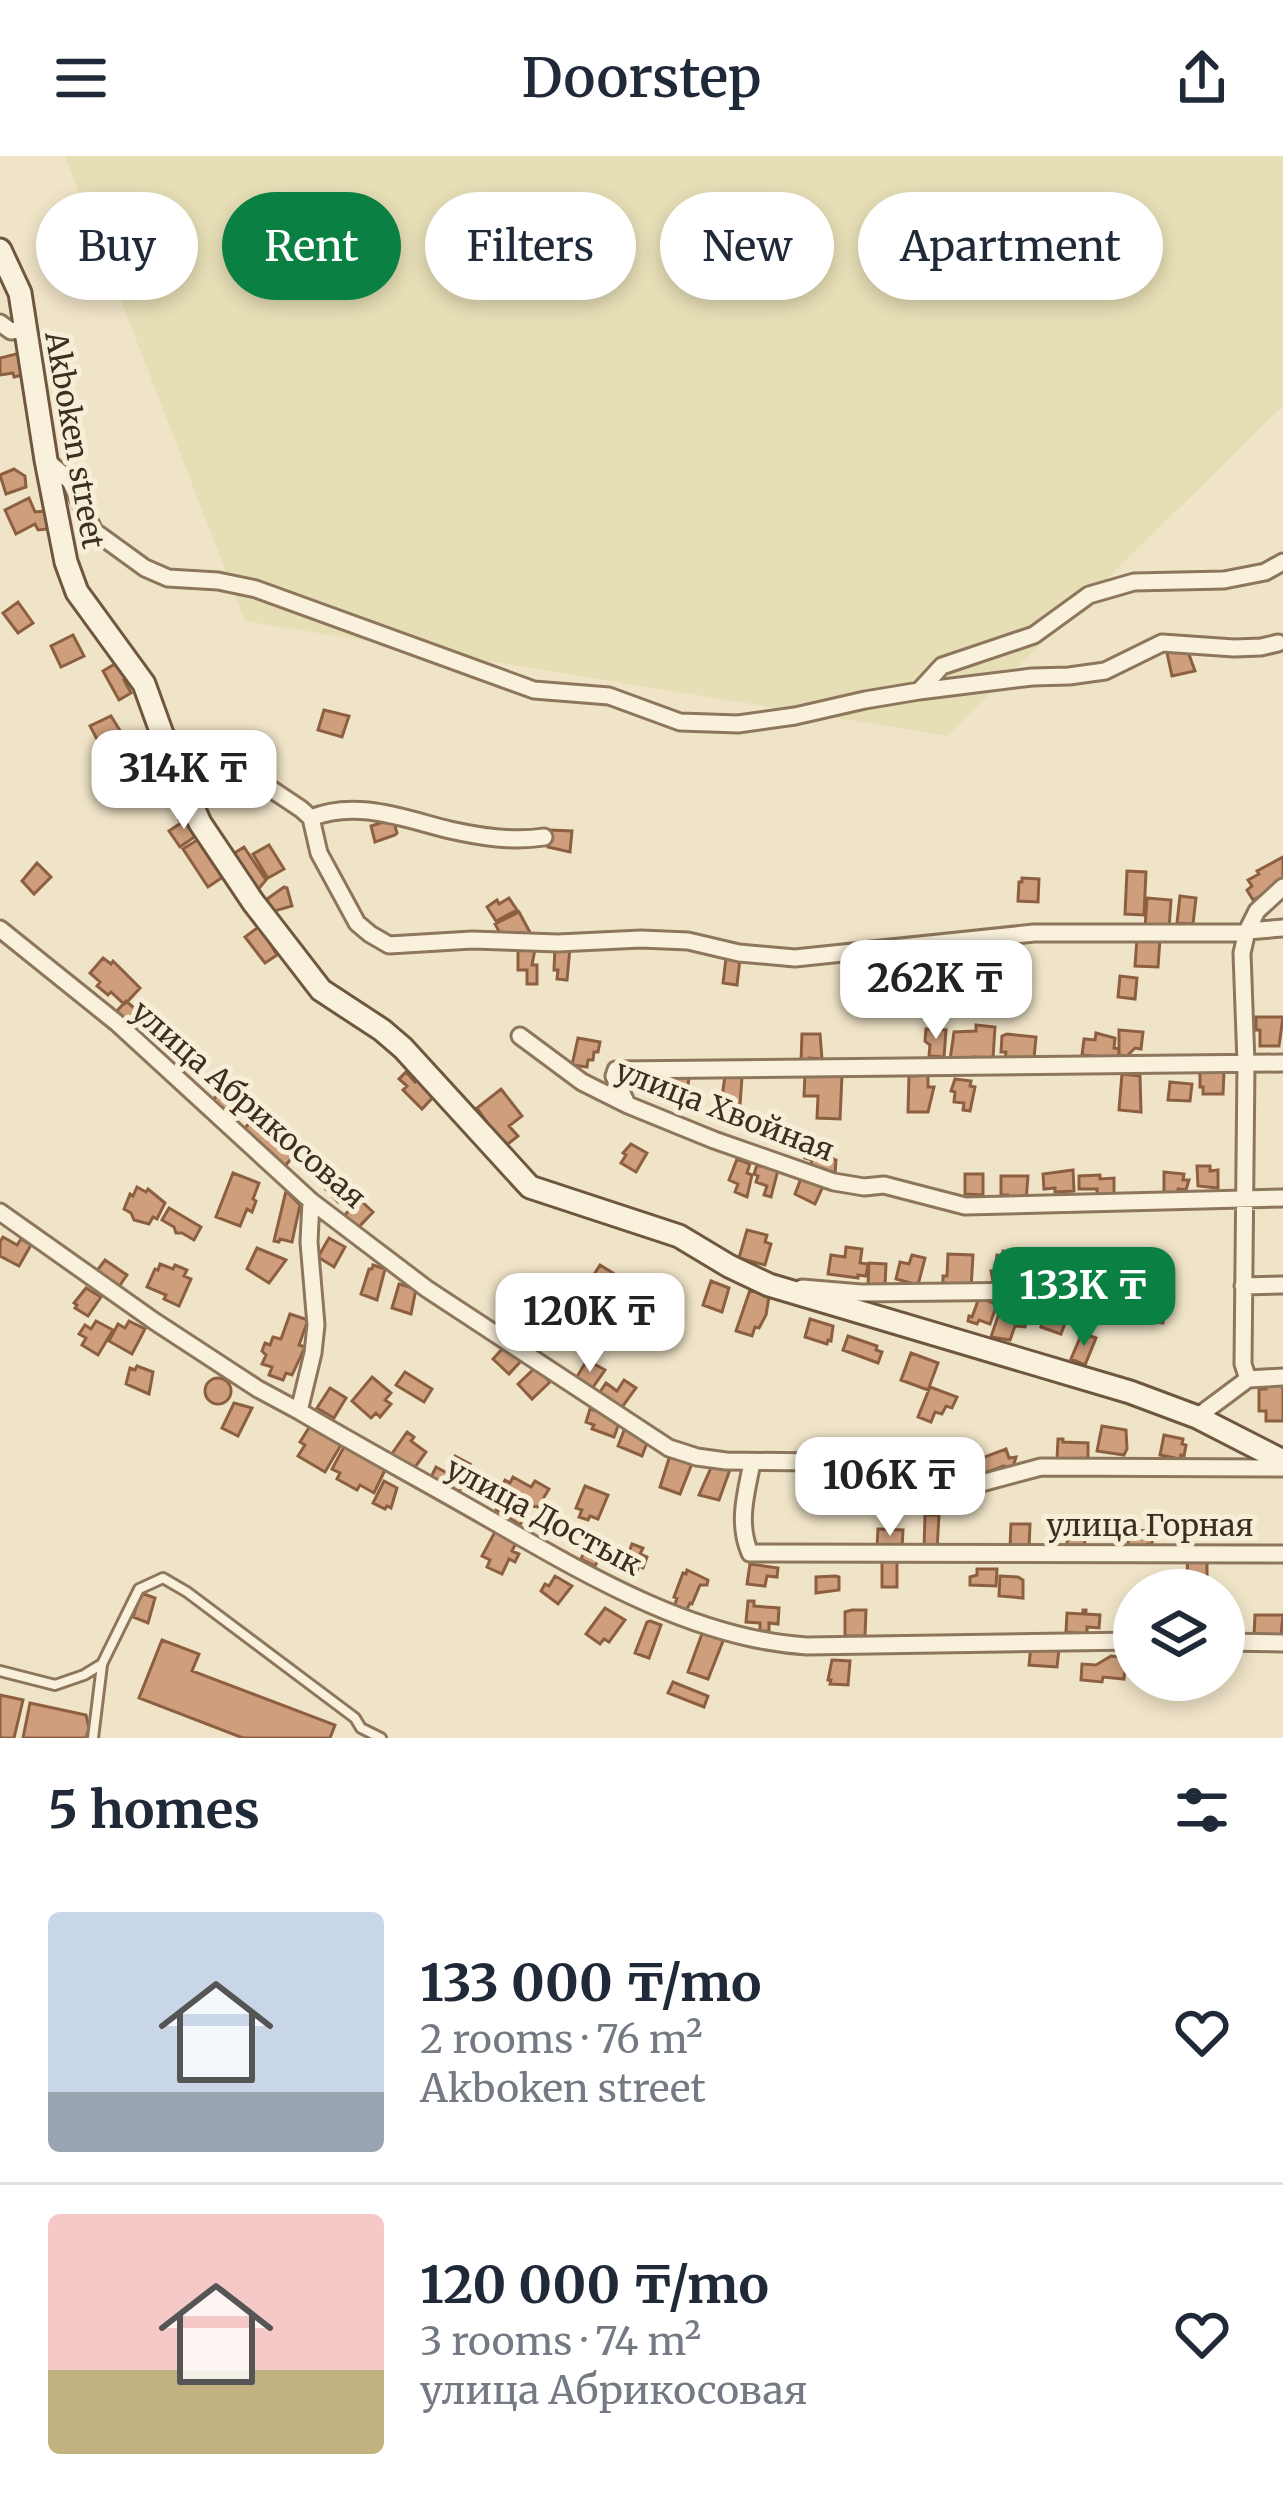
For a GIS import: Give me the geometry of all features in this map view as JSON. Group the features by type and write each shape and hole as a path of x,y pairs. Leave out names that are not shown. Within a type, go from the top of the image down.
{"street":[{"name":"Akboken street","path":"0,250 20,293 46,460 66,562 77,592 144,684 200,823 321,990 403,1048 530,1187 679,1236 769,1285 1130,1392 1197,1417 1283,1465"},
{"path":"0,323 11,331 24,325"},
{"path":"46,460 70,481 94,531 145,568 168,578 256,589 534,690 609,696 680,722 739,724 919,692 1105,671 1162,643 1234,648 1278,643"},
{"path":"919,692 942,666 1034,635 1089,595 1134,582 1224,580 1265,572 1283,562"},
{"path":"164,736 259,781 311,818 319,853 338,892 357,922 389,945 641,939 688,941 739,953 794,958 1034,933 1283,928"},
{"path":"311,818 361,810 498,838 544,837"},
{"path":"1248,1379 1244,1364 1242,953 1258,911 1283,886"},
{"name":"улица Абрикосовая","path":"0,929 116,1022 310,1202 427,1289 669,1448 697,1457 752,1463 839,1463 970,1486 1041,1467 1283,1465"},
{"name":"улица Хвойная","path":"520,1036 582,1082 628,1105 834,1182 884,1185 965,1206 1283,1198"},
{"path":"628,1105 614,1076 616,1070 1283,1063"},
{"path":"299,1411 316,1325 310,1202"},
{"name":"улица Достык","path":"0,1212 258,1389 590,1577 737,1635 771,1644 807,1646 1113,1640"},
{"path":"769,1285 861,1293 1036,1291"},
{"path":"1243,1286 1283,1285"},
{"path":"1197,1417 1248,1379 1283,1377"},
{"name":"улица Горная","path":"752,1463 743,1507 743,1533 750,1553 1283,1554"},
{"path":"1245,1642 1283,1643"}],"lane":[{"path":"93,1738 102,1664 139,1589 163,1578 298,1673 361,1728 380,1738"},
{"path":"0,1671 55,1685 102,1664"}],"shaded area":[{"path":"65,156 1283,156 1283,406 947,736 245,621 121,300 198,300 198,192 79,192"}],"building":[{"path":"20,353 23,375 0,375 0,358"},
{"path":"14,469 25,476 26,487 6,494 0,475"},
{"path":"29,498 35,512 46,511 48,529 38,530 35,524 16,534 5,510"},
{"path":"18,602 33,623 18,633 3,613"},
{"path":"73,635 84,656 61,667 51,646"},
{"path":"1187,649 1195,671 1172,676 1167,653"},
{"path":"120,661 131,693 119,700 103,671"},
{"path":"324,710 349,716 342,737 318,730"},
{"path":"111,716 132,750 109,762 90,726"},
{"path":"258,743 273,750 258,772 245,763"},
{"path":"142,769 154,788 135,800 124,781"},
{"path":"225,772 240,792 219,804 208,782"},
{"path":"184,817 200,833 180,847 169,831"},
{"path":"393,819 397,833 375,842 371,826"},
{"path":"549,830 572,831 570,852 548,847"},
{"path":"202,837 226,875 208,887 183,849"},
{"path":"269,845 284,869 268,878 253,854"},
{"path":"244,847 266,880 256,892 233,854"},
{"path":"1283,857 1283,884 1253,900 1248,880"},
{"path":"37,863 51,877 34,894 22,881"},
{"path":"1127,871 1146,872 1144,915 1125,914"},
{"path":"1022,878 1039,879 1038,902 1018,901"},
{"path":"284,887 292,906 271,912 267,899"},
{"path":"1180,896 1196,898 1193,924 1177,923"},
{"path":"509,898 517,910 496,921 487,907"},
{"path":"1147,898 1171,900 1169,929 1145,928"},
{"path":"519,912 533,938 502,937 495,924"},
{"path":"260,926 277,955 265,963 245,937"},
{"path":"1137,938 1160,939 1158,967 1135,966"},
{"path":"555,947 570,948 567,980 557,979"},
{"path":"518,949 535,949 532,965 537,965 537,984 527,984 527,970 518,970"},
{"path":"103,958 113,961 140,988 124,1004 97,986 100,982 90,973"},
{"path":"726,958 740,959 737,985 723,983"},
{"path":"852,964 869,969 868,992 851,991"},
{"path":"1120,976 1137,978 1135,999 1118,997"},
{"path":"126,1001 147,1019 136,1031 116,1012"},
{"path":"1256,1017 1283,1017 1279,1046 1260,1046"},
{"path":"976,1025 995,1027 993,1058 950,1060 954,1032 976,1031"},
{"path":"926,1029 946,1030 944,1057 929,1056"},
{"path":"1119,1030 1143,1032 1141,1049 1119,1055"},
{"path":"1096,1033 1115,1038 1118,1064 1109,1058 1082,1055 1084,1039 1095,1040"},
{"path":"802,1034 820,1034 822,1059 801,1062"},
{"path":"1002,1036 1036,1037 1034,1058 1005,1060"},
{"path":"578,1038 600,1042 587,1067 572,1065"},
{"path":"1200,1071 1224,1071 1223,1094 1203,1094"},
{"path":"406,1072 415,1082 420,1077 437,1093 422,1109 403,1090 407,1086 399,1079"},
{"path":"928,1073 928,1087 934,1087 928,1112 908,1112 909,1076"},
{"path":"805,1074 842,1075 840,1119 817,1118 818,1096 804,1096"},
{"path":"1122,1074 1140,1076 1141,1112 1119,1110"},
{"path":"668,1076 689,1078 686,1100 665,1097"},
{"path":"725,1076 742,1077 740,1105 721,1104"},
{"path":"955,1079 971,1081 970,1086 975,1087 970,1111 963,1110 964,1103 954,1102"},
{"path":"229,1080 243,1092 227,1112 213,1100"},
{"path":"1170,1082 1192,1084 1190,1101 1168,1100"},
{"path":"501,1089 522,1116 509,1126 518,1136 504,1147 477,1108"},
{"path":"252,1120 264,1130 272,1120 300,1148 285,1166 244,1129"},
{"path":"809,1143 819,1146 817,1153 836,1160 835,1174 810,1168 812,1160 805,1158"},
{"path":"631,1144 647,1153 636,1172 621,1163"},
{"path":"737,1159 750,1164 747,1197 735,1192 738,1184 729,1180"},
{"path":"762,1160 779,1166 771,1197 764,1195 767,1186 756,1182 754,1174"},
{"path":"1197,1166 1218,1170 1218,1188 1198,1186"},
{"path":"334,1170 352,1190 338,1202 322,1185"},
{"path":"1073,1170 1074,1191 1044,1189 1043,1174"},
{"path":"1164,1172 1184,1174 1183,1180 1189,1180 1186,1190 1178,1189 1176,1199 1164,1197"},
{"path":"233,1173 259,1183 252,1212 247,1209 240,1226 216,1217"},
{"path":"965,1174 983,1174 983,1195 965,1194"},
{"path":"1100,1175 1100,1179 1114,1178 1114,1200 1097,1200 1097,1189 1079,1189 1079,1176"},
{"path":"802,1176 824,1184 815,1204 795,1194"},
{"path":"1001,1176 1028,1176 1026,1201 1001,1195"},
{"path":"137,1187 148,1189 165,1203 149,1224 134,1220 124,1209"},
{"path":"286,1191 300,1205 292,1242 279,1242 274,1241"},
{"path":"359,1199 373,1212 357,1229 344,1216"},
{"path":"169,1208 201,1227 194,1240 176,1233 162,1220"},
{"path":"747,1230 767,1235 765,1242 771,1244 765,1265 739,1258"},
{"path":"3,1237 17,1245 21,1239 31,1245 19,1266 0,1256"},
{"path":"329,1238 345,1247 334,1267 318,1257"},
{"path":"846,1247 862,1249 860,1263 868,1264 866,1276 828,1274 831,1255 845,1257"},
{"path":"257,1248 286,1260 269,1283 247,1269"},
{"path":"1003,1251 1031,1258 1027,1282 993,1281 991,1271"},
{"path":"948,1254 973,1255 971,1289 943,1288"},
{"path":"912,1255 925,1258 918,1285 896,1279 900,1262 909,1264"},
{"path":"105,1260 127,1275 118,1288 96,1272"},
{"path":"869,1263 886,1264 885,1286 868,1285"},
{"path":"160,1264 187,1270 184,1276 191,1279 179,1306 147,1287"},
{"path":"373,1265 385,1269 377,1300 361,1294"},
{"path":"600,1265 613,1273 597,1298 585,1289"},
{"path":"711,1281 729,1288 722,1312 703,1305"},
{"path":"1085,1283 1097,1284 1097,1292 1106,1293 1104,1319 1084,1319"},
{"path":"399,1284 416,1289 411,1314 392,1308"},
{"path":"86,1288 101,1297 88,1316 74,1303"},
{"path":"750,1290 769,1297 766,1315 752,1336 736,1331"},
{"path":"1141,1293 1167,1296 1163,1323 1138,1320"},
{"path":"979,1298 997,1304 990,1324 968,1321"},
{"path":"1003,1301 1030,1310 1025,1327 1015,1326 1010,1340 991,1337"},
{"path":"1055,1301 1070,1310 1061,1334 1041,1327 1049,1303"},
{"path":"290,1314 308,1320 299,1345 305,1347 292,1375 286,1373 283,1380 269,1375 272,1367 262,1364 266,1355 262,1351 273,1337 281,1339"},
{"path":"810,1319 833,1326 831,1341 805,1337"},
{"path":"96,1321 113,1330 98,1355 82,1345 86,1338 79,1334"},
{"path":"129,1321 145,1329 132,1354 109,1341 118,1324 125,1328"},
{"path":"1082,1333 1096,1338 1085,1365 1071,1359"},
{"path":"848,1336 877,1346 882,1352 878,1363 843,1350"},
{"path":"505,1346 521,1361 509,1374 493,1359"},
{"path":"911,1353 938,1363 928,1390 901,1380"},
{"path":"587,1360 605,1370 591,1390 575,1380"},
{"path":"536,1367 550,1382 532,1399 518,1384"},
{"path":"130,1368 153,1372 149,1394 126,1384"},
{"path":"405,1372 432,1389 424,1402 396,1385"},
{"path":"372,1377 391,1393 385,1400 391,1404 380,1417 376,1413 371,1418 352,1401"},
{"path":"218,1378 228,1381 228,1401 218,1404 208,1401 205,1391 208,1381"},
{"path":"624,1380 636,1388 620,1410 598,1395 606,1383 617,1391"},
{"path":"1266,1382 1283,1382 1283,1421 1266,1421 1266,1411 1259,1411 1259,1389 1266,1389"},
{"path":"930,1387 957,1397 952,1408 935,1412 931,1422 918,1417"},
{"path":"330,1388 346,1398 334,1418 317,1408"},
{"path":"234,1403 252,1408 238,1436 222,1428"},
{"path":"590,1409 621,1418 614,1437 586,1422"},
{"path":"310,1426 341,1445 325,1472 298,1456"},
{"path":"1102,1426 1126,1430 1124,1455 1097,1451"},
{"path":"625,1428 649,1438 642,1456 618,1446"},
{"path":"407,1432 426,1452 413,1470 389,1458"},
{"path":"1164,1435 1183,1439 1184,1456 1160,1455"},
{"path":"1058,1439 1088,1443 1088,1458 1057,1459"},
{"path":"345,1445 386,1468 374,1493 337,1479 340,1473 332,1469"},
{"path":"1006,1449 1009,1458 1016,1457 1012,1470 1004,1466 985,1473 979,1459"},
{"path":"671,1452 693,1461 680,1494 660,1487"},
{"path":"455,1456 470,1464 458,1481 463,1484 457,1496 429,1481 436,1467 447,1473"},
{"path":"714,1461 731,1467 719,1500 699,1495"},
{"path":"879,1472 897,1472 901,1500 879,1495"},
{"path":"513,1477 531,1487 535,1481 549,1489 520,1525 496,1510 502,1499 496,1496 505,1480 510,1483"},
{"path":"384,1481 397,1488 391,1508 385,1509 373,1503"},
{"path":"585,1486 608,1495 598,1519 579,1517 582,1510 576,1508"},
{"path":"925,1515 939,1515 937,1550 924,1550"},
{"path":"1068,1522 1087,1527 1084,1547 1067,1546"},
{"path":"1011,1524 1030,1524 1029,1548 1010,1547"},
{"path":"878,1529 903,1530 902,1548 877,1548"},
{"path":"496,1530 517,1541 512,1551 519,1554 515,1562 509,1559 502,1574 487,1567 490,1560 482,1556"},
{"path":"1129,1530 1153,1531 1152,1544 1128,1546"},
{"path":"590,1539 605,1546 595,1566 581,1559"},
{"path":"632,1544 643,1548 640,1554 647,1557 636,1573 626,1569"},
{"path":"1188,1555 1207,1555 1207,1569 1187,1569"},
{"path":"882,1559 897,1559 897,1587 882,1587"},
{"path":"750,1564 778,1568 777,1577 767,1576 765,1586 747,1584"},
{"path":"977,1569 997,1569 996,1586 970,1585"},
{"path":"687,1570 708,1580 707,1585 700,1585 686,1611 674,1607 674,1597"},
{"path":"555,1576 572,1586 558,1604 541,1591"},
{"path":"835,1576 839,1590 816,1593 816,1577"},
{"path":"1000,1576 1023,1580 1023,1598 999,1596"},
{"path":"141,1593 155,1598 148,1623 133,1617"},
{"path":"748,1601 779,1608 778,1624 769,1623 769,1631 760,1631 760,1623 746,1622"},
{"path":"605,1608 625,1620 609,1642 604,1639 600,1644 586,1634"},
{"path":"866,1610 865,1636 845,1636 845,1612"},
{"path":"1083,1610 1100,1615 1099,1628 1087,1627 1087,1634 1066,1632 1067,1613 1083,1614"},
{"path":"1255,1615 1283,1615 1281,1635 1254,1635"},
{"path":"650,1621 661,1625 649,1658 635,1653"},
{"path":"703,1631 725,1636 708,1679 688,1672"},
{"path":"162,1640 199,1654 192,1671 335,1725 330,1738 243,1738 139,1698"},
{"path":"1031,1646 1059,1649 1057,1667 1029,1665"},
{"path":"1113,1656 1113,1678 1081,1680 1082,1664 1096,1665"},
{"path":"832,1660 850,1661 848,1685 830,1684"},
{"path":"673,1682 708,1696 704,1707 668,1693"},
{"path":"0,1695 23,1700 14,1738 0,1738"},
{"path":"30,1703 86,1715 86,1738 23,1738"}]}
